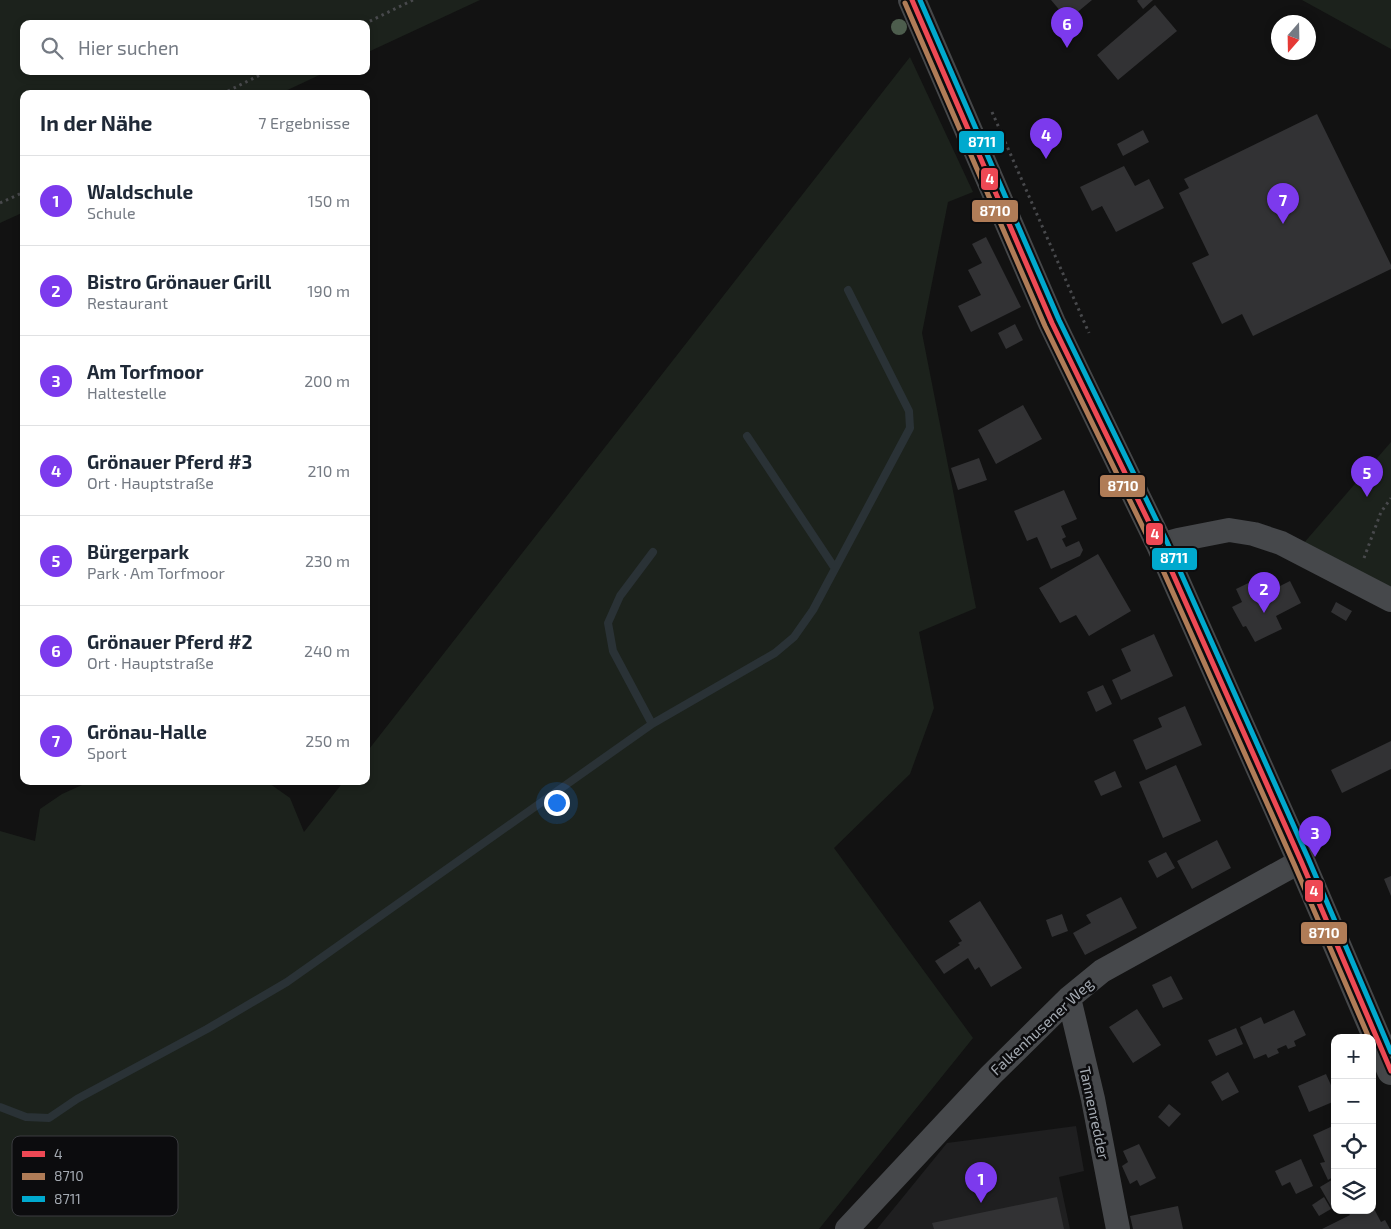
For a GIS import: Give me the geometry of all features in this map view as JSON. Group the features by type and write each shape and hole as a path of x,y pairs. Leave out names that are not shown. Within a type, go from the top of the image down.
{"main road":[{"path":"912,0 1052,323 1160,545 1301,861 1391,1071"}],"street":[{"path":"1160,545 1229,530 1254,534 1281,543 1391,600"},
{"name":"Falkenhusener Weg","path":"848,1229 991,1075 1068,998 1102,971 1301,861"},
{"name":"Tannenredder","path":"1068,998 1092,1100 1118,1229"}],"path":[{"path":"370,21 413,0"},
{"path":"230,90 260,75"},
{"path":"0,203 20,194"},
{"path":"1358,583 1366,550 1381,512 1391,498"}],"shaded area":[{"path":"0,0 480,0 370,51 370,20 20,20 20,75 319,75 288,90 20,90 20,214 0,223"},
{"path":"1302,0 1391,0 1391,49"},
{"path":"910,57 973,192 948,202 922,333 976,608 919,632 934,708 910,774 834,848 973,1038 819,1229 0,1229 0,831 35,841 40,809 62,794 82,785 272,785 290,798 304,832 341,785 370,785 370,748"},
{"path":"1391,442 1391,601 1297,551"},
{"path":"1076,1126 1084,1171 1059,1177 1070,1229 877,1229 947,1143"}],"building":[{"path":"1051,0 1092,0 1068,20"},
{"path":"1138,0 1153,0 1143,9"},
{"path":"1155,5 1177,31 1118,80 1097,55"},
{"path":"1317,114 1391,265 1391,269 1253,336 1242,314 1222,324 1192,263 1209,255 1179,193 1189,188 1184,179"},
{"path":"1143,130 1149,142 1123,156 1117,144"},
{"path":"1124,166 1135,186 1149,179 1164,208 1116,232 1102,206 1092,211 1080,187"},
{"path":"986,237 1021,307 971,332 958,306 981,295 968,270 982,263 972,244"},
{"path":"1015,324 1023,340 1006,349 998,333"},
{"path":"1023,405 1042,439 996,464 978,430"},
{"path":"979,458 987,480 958,490 951,468"},
{"path":"1064,490 1077,519 1061,526 1066,537 1062,539 1066,547 1079,541 1083,550 1080,556 1051,569 1037,537 1027,541 1014,511"},
{"path":"1098,554 1131,611 1089,636 1076,615 1060,623 1039,588"},
{"path":"1267,574 1274,589 1290,581 1301,603 1276,616 1282,629 1255,642 1246,626 1243,627 1232,607 1242,602 1236,589"},
{"path":"1336,602 1352,611 1346,621 1331,612"},
{"path":"1154,634 1173,676 1121,700 1112,680 1131,671 1121,649"},
{"path":"1103,685 1112,704 1096,712 1087,692"},
{"path":"1185,706 1202,745 1146,770 1133,740 1162,727 1158,718"},
{"path":"1391,741 1391,769 1342,793 1331,770"},
{"path":"1176,765 1201,821 1163,838 1139,782"},
{"path":"1115,771 1122,787 1101,796 1094,781"},
{"path":"1217,840 1231,868 1192,889 1177,861"},
{"path":"1166,852 1175,868 1157,878 1148,861"},
{"path":"1391,876 1391,896 1384,879"},
{"path":"1121,897 1137,928 1085,955 1073,933 1091,923 1086,915"},
{"path":"980,901 1022,968 991,987 979,967 975,970 968,958 944,974 935,961 960,945 958,943 962,941 949,921"},
{"path":"1062,914 1068,931 1052,937 1046,920"},
{"path":"1171,976 1183,999 1163,1008 1152,985"},
{"path":"1137,1009 1161,1045 1133,1063 1109,1027"},
{"path":"1294,1010 1306,1035 1294,1041 1296,1046 1288,1049 1286,1045 1277,1049 1279,1053 1268,1058 1266,1054 1254,1059 1240,1027 1261,1017 1264,1024"},
{"path":"1236,1028 1243,1044 1216,1056 1208,1040"},
{"path":"1228,1072 1239,1092 1222,1101 1211,1082"},
{"path":"1326,1074 1331,1085 1331,1103 1309,1112 1298,1086"},
{"path":"1169,1104 1181,1114 1169,1127 1158,1117"},
{"path":"1331,1127 1331,1178 1328,1180 1320,1163 1325,1162 1313,1135"},
{"path":"1139,1144 1156,1178 1140,1186 1137,1180 1130,1184 1122,1166 1128,1162 1123,1151"},
{"path":"1301,1159 1313,1186 1296,1194 1290,1182 1282,1186 1275,1171"},
{"path":"1331,1180 1331,1206 1320,1187"},
{"path":"1057,1197 1064,1229 934,1229 932,1223"},
{"path":"1324,1197 1331,1209 1319,1216 1312,1205"},
{"path":"1178,1206 1183,1229 1133,1229 1130,1216"},
{"path":"1376,1213 1381,1222 1385,1220 1390,1229 1322,1229 1350,1215"}],"waterway":[{"path":"0,1107 26,1117 49,1118 77,1099 207,1029 287,982 652,724 775,653 794,637 813,610 910,428 909,411 848,290"},
{"path":"747,436 834,567"},
{"path":"652,724 613,651 608,623 620,596 653,552"}],"transit line":[{"name":"4","path":"912,0 1052,323 1160,545 1301,861 1391,1071"},
{"name":"8711","path":"920,0 1059,320 1167,542 1308,858 1391,1052"},
{"name":"8710","path":"905,3 1045,326 1153,548 1294,864 1367,1034"}],"place":[{"name":"Grönauer Pferd #2","path":"1067,48"},
{"name":"Grönauer Pferd #3","path":"1046,159"},
{"name":"Grönau-Halle","path":"1283,224"},
{"name":"Bürgerpark","path":"1367,497"},
{"name":"Bistro Grönauer Grill","path":"1264,613"},
{"name":"Am Torfmoor","path":"1315,857"},
{"name":"Waldschule","path":"981,1203"}]}
